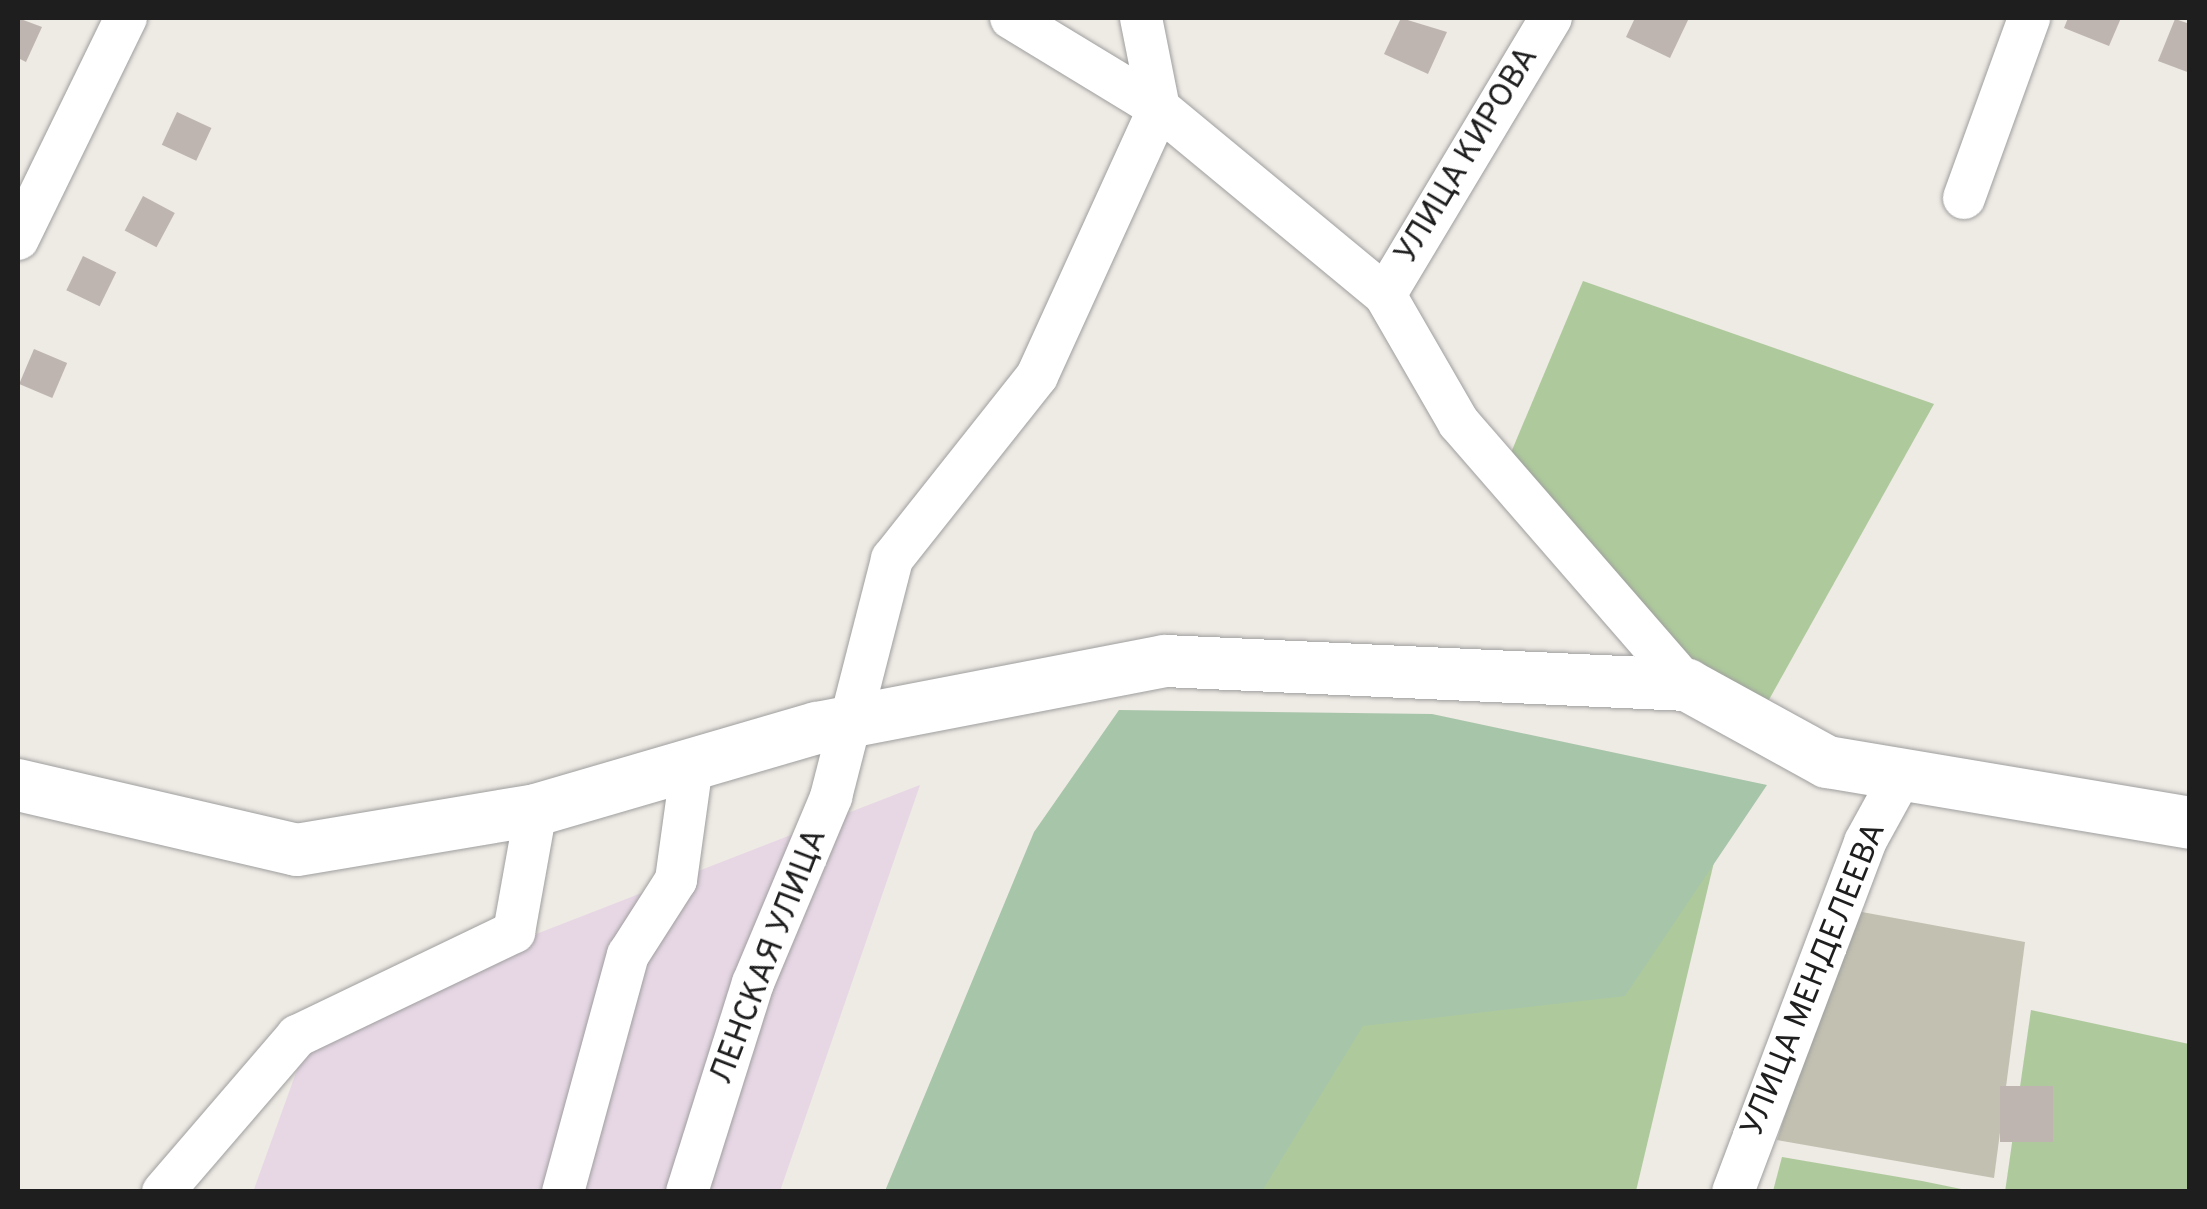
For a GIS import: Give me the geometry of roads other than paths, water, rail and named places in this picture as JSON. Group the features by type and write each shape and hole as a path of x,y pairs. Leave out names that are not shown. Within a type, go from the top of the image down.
{"street":[{"path":"18,239 126,18"},
{"path":"1011,18 1159,108 1386,295 1459,423 1687,685 1827,762 1904,771 2190,823"},
{"path":"1141,18 1159,108"},
{"name":"УЛИЦА КИРОВА","path":"1386,295 1551,18"},
{"path":"1964,198 2029,18"},
{"name":"ЛЕНСКАЯ УЛИЦА","path":"687,1192 753,982 831,796 892,559 1036,376 1159,108"},
{"path":"18,785 297,850 536,810 851,722 1164,660 1687,685"},
{"path":"563,1192 628,955 676,880 692,764"},
{"name":"УЛИЦА МЕНДЕЛЕЕВА","path":"1733,1192 1865,842 1904,771"},
{"path":"163,1192 297,1036 514,932 536,810"}]}
